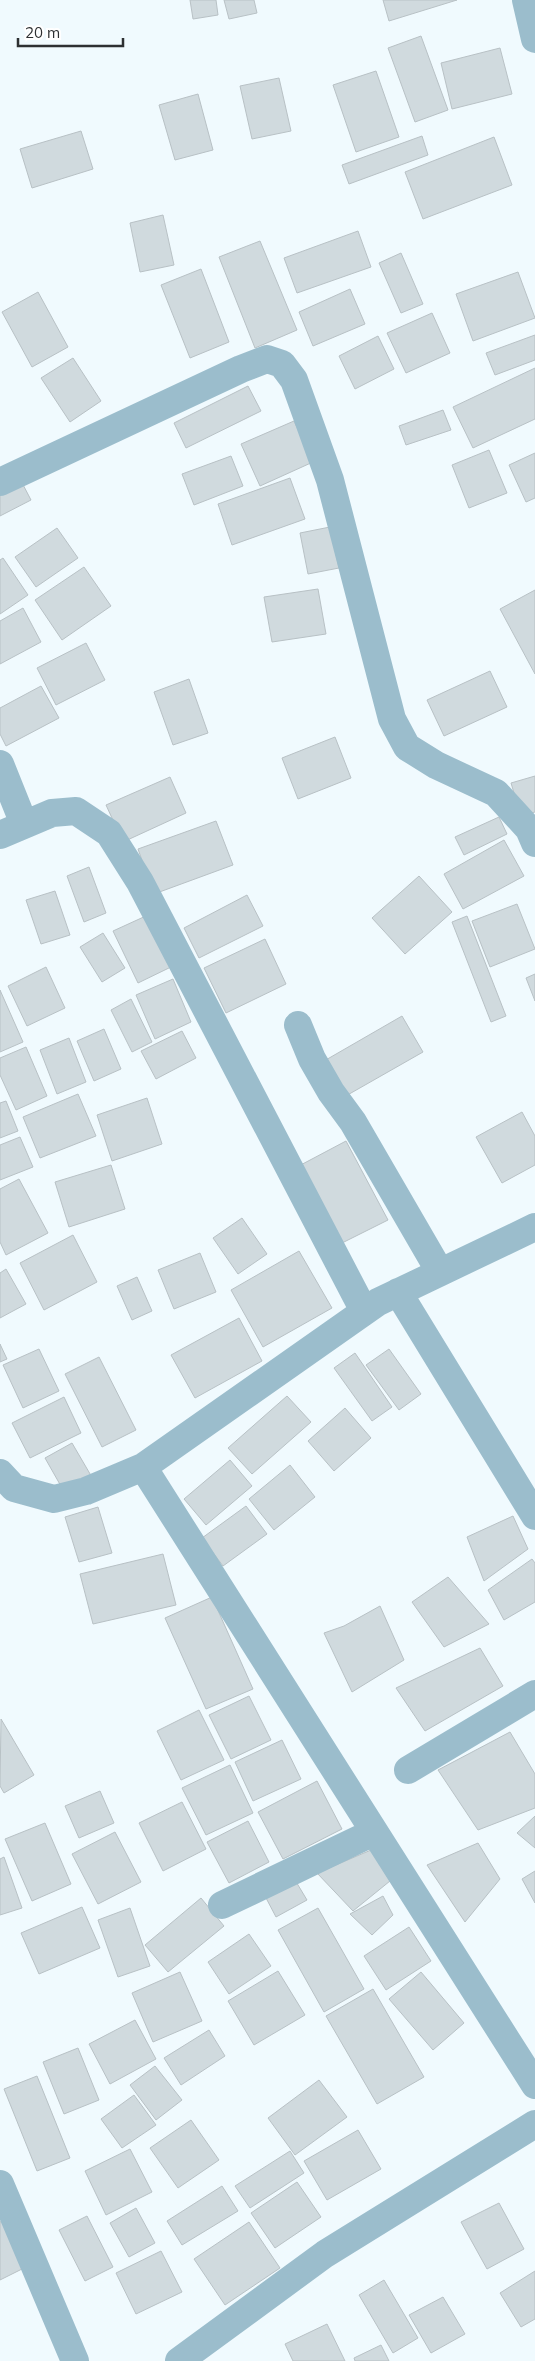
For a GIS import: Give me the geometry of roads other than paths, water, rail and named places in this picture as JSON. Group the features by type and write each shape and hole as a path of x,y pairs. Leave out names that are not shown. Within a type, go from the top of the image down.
{"street":[{"path":"526,0 535,38"},
{"path":"0,482 267,358 282,364 294,380 330,480 392,719 407,747 436,765 496,793 529,829 535,843"},
{"path":"0,764 12,830 52,813 76,811 110,833 140,882 364,1311"},
{"path":"298,1025 312,1059 331,1092 353,1122 440,1272"},
{"path":"0,1473 14,1488 54,1499 86,1491 142,1467 364,1311 398,1292 535,1227"},
{"path":"398,1292 535,1516"},
{"path":"142,1467 535,2085"},
{"path":"408,1770 535,1694"},
{"path":"222,1905 374,1832"},
{"path":"179,2361 325,2254 535,2124"},
{"path":"0,2184 75,2361"}]}
